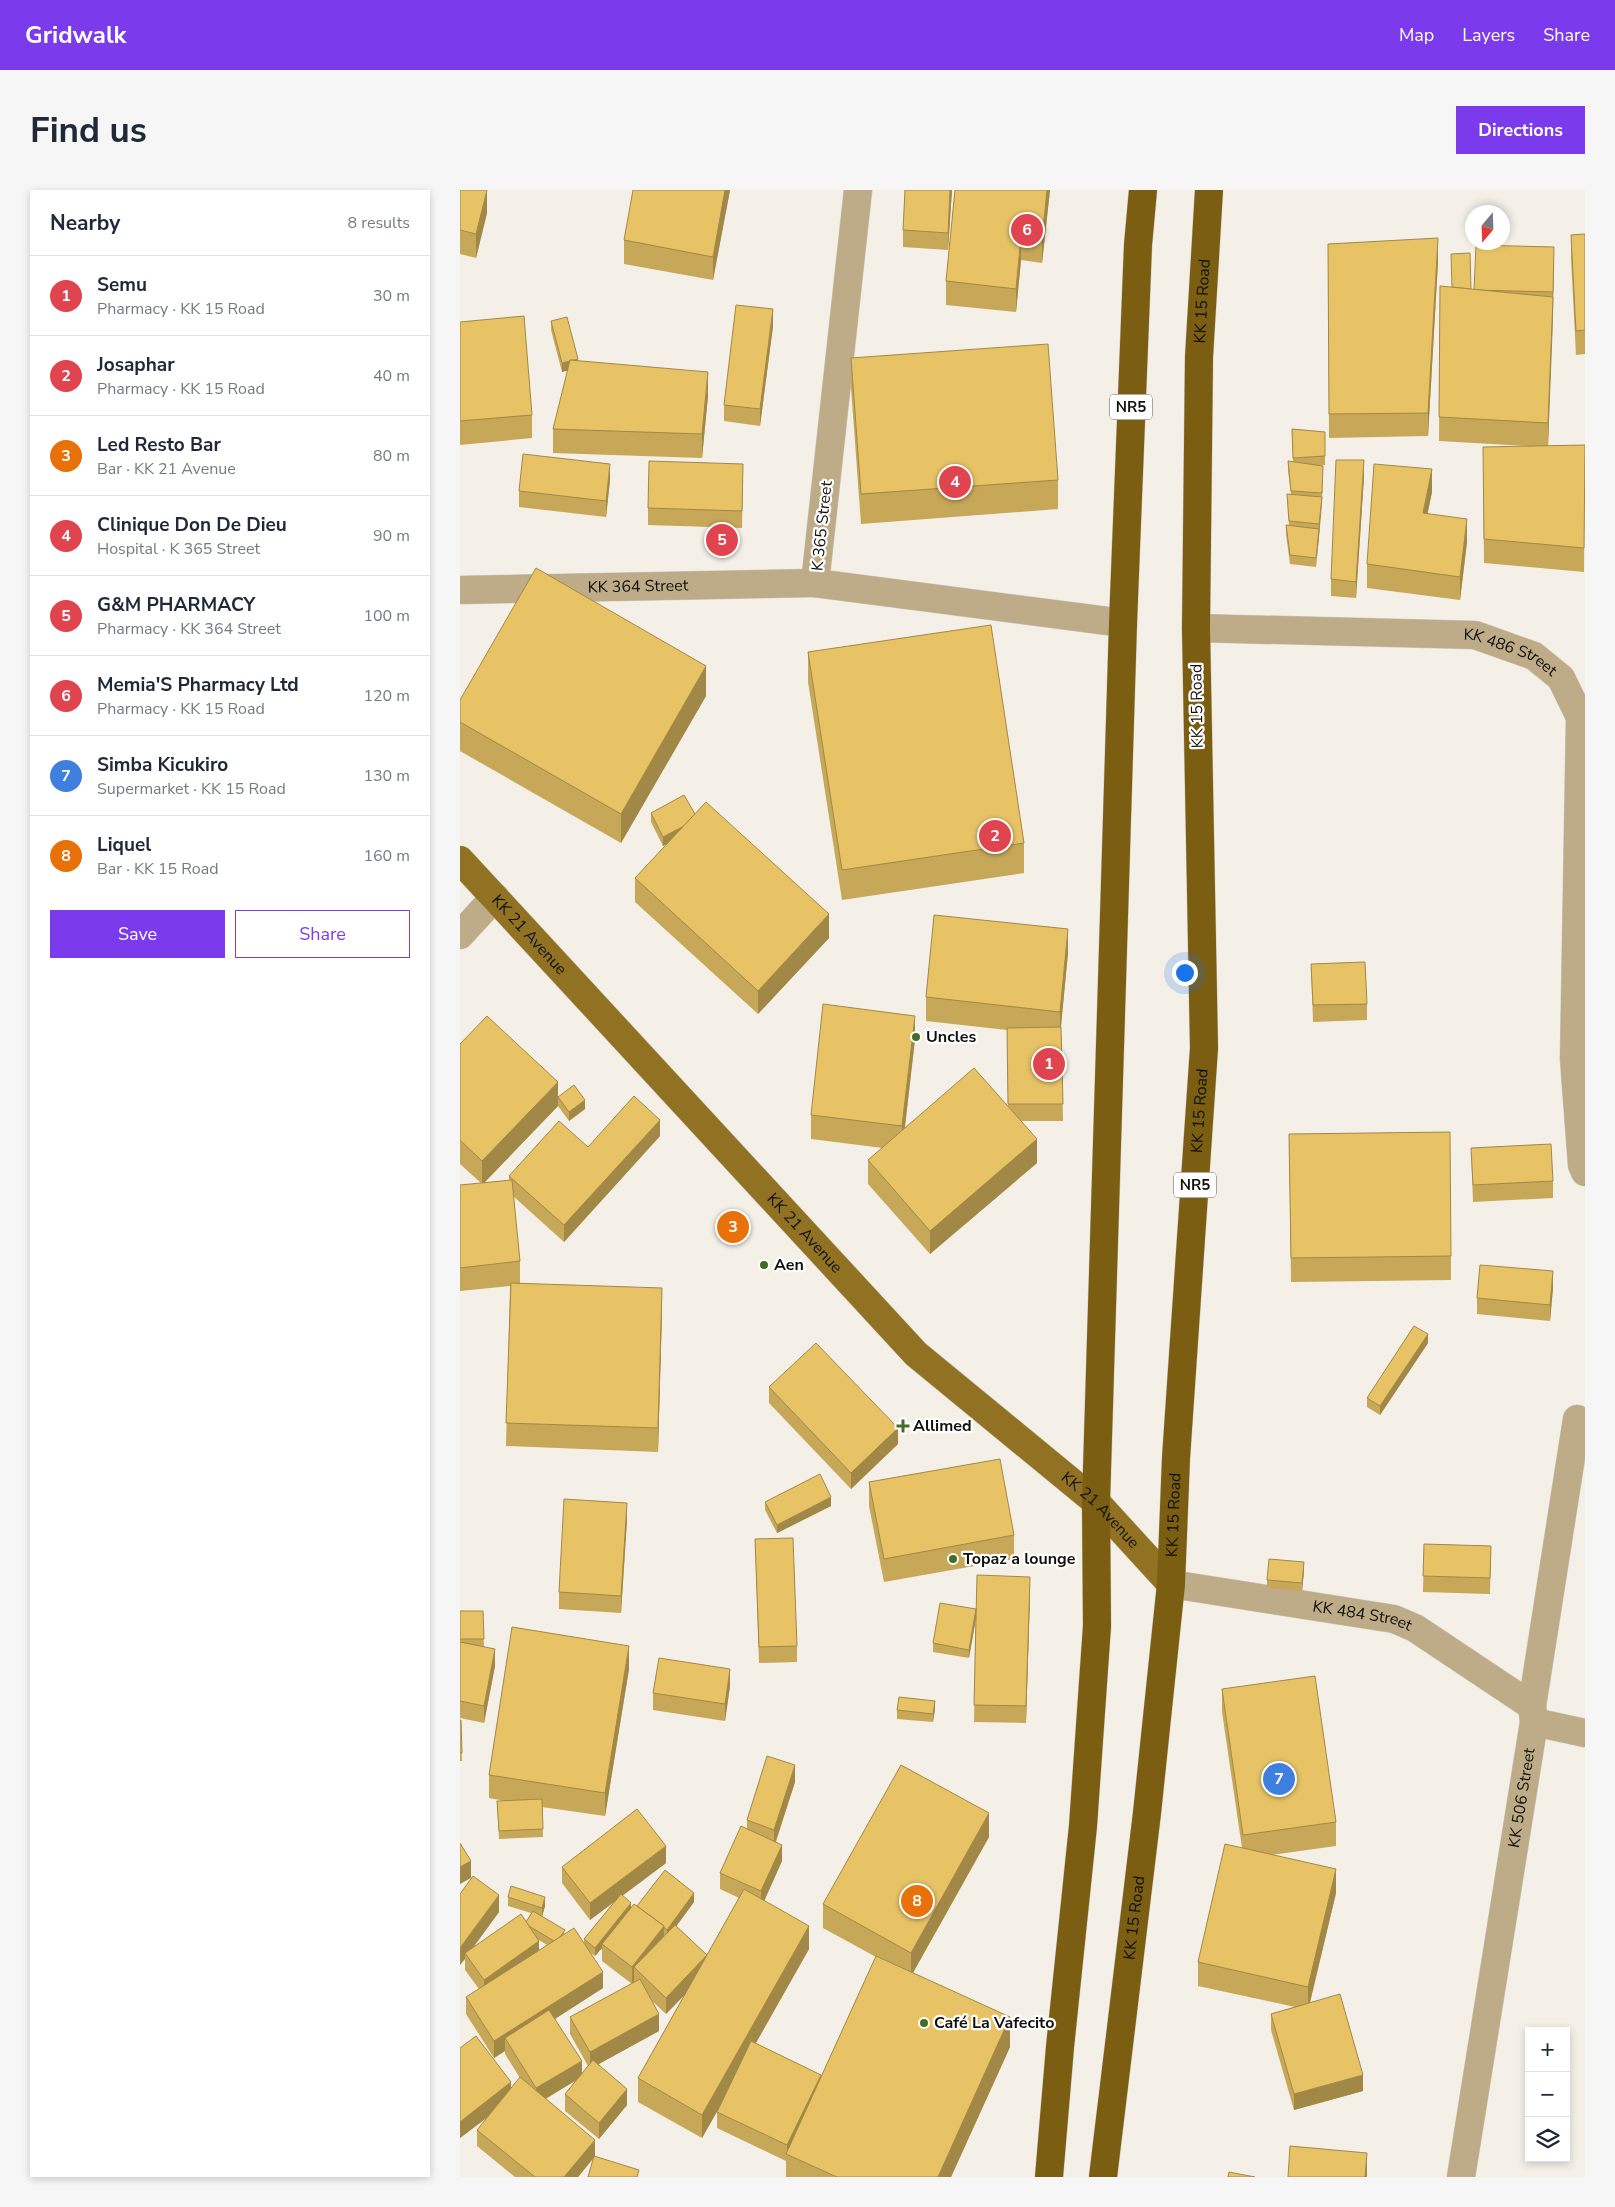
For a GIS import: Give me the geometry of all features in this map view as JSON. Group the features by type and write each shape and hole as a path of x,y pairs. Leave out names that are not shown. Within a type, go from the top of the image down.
{"highway":[{"name":"NR5","path":"1049,2177 1060,2047 1083,1826 1096,1635 1096,1502 1123,623 1138,245 1143,190"},
{"name":"KK 15 Road","path":"1103,2177 1147,1813 1171,1584 1176,1458 1204,1048 1196,628 1199,357 1209,190"}],"main road":[{"name":"KK 21 Avenue","path":"460,860 916,1354 1096,1502 1171,1584"}],"street":[{"name":"K 365 Street","path":"858,190 815,583 1123,623"},
{"name":"KK 364 Street","path":"460,590 815,583"},
{"name":"KK 486 Street","path":"1196,628 1475,635 1534,656 1561,678 1580,717 1574,1059 1582,1165 1585,1172"},
{"path":"460,935 495,897"},
{"name":"KK 506 Street","path":"1461,2177 1577,1419"},
{"name":"KK 484 Street","path":"1171,1584 1394,1619 1415,1628 1533,1714 1585,1733"}],"building":[{"path":"460,190 487,190 476,234 460,230"},
{"path":"633,190 725,190 713,257 624,240"},
{"path":"905,190 950,190 948,233 903,230"},
{"path":"955,190 1047,190 1042,239 1021,237 1016,289 946,281"},
{"path":"1585,234 1585,330 1576,331 1571,235"},
{"path":"1438,238 1428,413 1329,414 1328,244"},
{"path":"1510,246 1554,247 1553,292 1474,290 1476,250 1510,250"},
{"path":"1470,253 1471,289 1452,287 1451,254"},
{"path":"1440,286 1553,297 1548,423 1439,417"},
{"path":"736,305 773,309 760,409 724,405"},
{"path":"524,316 532,415 460,421 460,322"},
{"path":"567,317 578,359 562,363 551,321"},
{"path":"1048,344 1058,480 861,494 851,358"},
{"path":"570,360 708,372 702,434 553,429"},
{"path":"1292,429 1325,432 1325,456 1293,458"},
{"path":"1585,445 1584,548 1484,539 1483,447"},
{"path":"523,454 610,464 606,501 519,491"},
{"path":"1336,460 1364,460 1356,582 1331,579"},
{"path":"649,461 743,464 742,511 648,508"},
{"path":"1288,461 1323,466 1322,493 1291,491"},
{"path":"1374,464 1432,469 1423,513 1467,519 1460,577 1367,564"},
{"path":"1287,494 1322,497 1319,524 1289,521"},
{"path":"1286,525 1319,529 1316,558 1290,555"},
{"path":"536,568 706,666 621,814 460,722 460,700"},
{"path":"991,625 1024,843 842,870 808,652"},
{"path":"684,795 695,814 684,826 663,837 651,813"},
{"path":"706,802 829,914 758,991 635,878"},
{"path":"934,915 1068,929 1060,1012 926,997"},
{"path":"1365,962 1367,1004 1313,1005 1311,964"},
{"path":"823,1004 915,1016 902,1126 811,1115"},
{"path":"487,1016 558,1082 482,1161 460,1140 460,1044"},
{"path":"1061,1027 1063,1104 1008,1104 1007,1028"},
{"path":"974,1068 1037,1139 930,1231 868,1160"},
{"path":"574,1085 585,1100 569,1112 558,1097"},
{"path":"634,1096 660,1120 564,1225 509,1176 559,1121 588,1147"},
{"path":"1450,1132 1451,1256 1291,1258 1289,1134"},
{"path":"1551,1144 1553,1181 1473,1185 1471,1148"},
{"path":"512,1180 520,1261 460,1268 460,1185"},
{"path":"1480,1265 1553,1271 1550,1305 1477,1298"},
{"path":"511,1283 662,1288 658,1428 506,1423"},
{"path":"1414,1326 1428,1334 1380,1406 1367,1398"},
{"path":"816,1343 898,1428 851,1473 769,1387"},
{"path":"1000,1459 1014,1535 884,1559 869,1482"},
{"path":"820,1474 831,1497 777,1525 765,1502"},
{"path":"564,1499 627,1503 621,1596 559,1592"},
{"path":"793,1538 797,1646 759,1647 755,1539"},
{"path":"1424,1544 1491,1546 1490,1578 1423,1576"},
{"path":"1269,1559 1304,1562 1302,1583 1267,1580"},
{"path":"977,1575 1030,1577 1026,1706 974,1705"},
{"path":"940,1603 976,1609 969,1650 933,1643"},
{"path":"460,1611 483,1611 484,1639 460,1639"},
{"path":"512,1627 629,1646 605,1793 489,1775"},
{"path":"460,1642 495,1649 484,1706 460,1701"},
{"path":"659,1658 730,1669 725,1704 653,1693"},
{"path":"1315,1676 1336,1822 1243,1835 1222,1689"},
{"path":"899,1697 935,1701 933,1714 897,1710"},
{"path":"461,1720 462,1753 460,1753"},
{"path":"767,1756 795,1765 774,1830 747,1820"},
{"path":"901,1765 989,1813 911,1953 823,1904"},
{"path":"542,1799 543,1829 499,1831 497,1801"},
{"path":"637,1809 666,1846 590,1903 562,1867"},
{"path":"741,1826 782,1845 761,1891 720,1873"},
{"path":"460,1843 471,1861 460,1867"},
{"path":"1225,1844 1336,1869 1308,1987 1198,1962"},
{"path":"665,1870 694,1893 667,1930 637,1906"},
{"path":"473,1876 499,1895 460,1948 460,1894"},
{"path":"511,1886 545,1897 542,1908 508,1897"},
{"path":"744,1889 809,1926 702,2115 638,2078"},
{"path":"621,1894 631,1903 595,1948 584,1939"},
{"path":"634,1904 664,1926 632,1967 602,1944"},
{"path":"533,1911 565,1930 561,1936 554,1941 529,1926 526,1922"},
{"path":"521,1914 539,1941 484,1980 465,1953"},
{"path":"675,1925 707,1955 666,1998 634,1967"},
{"path":"574,1928 603,1972 494,2041 466,1997"},
{"path":"876,1956 1010,2017 938,2177 837,2177 786,2154"},
{"path":"640,1979 659,2014 590,2052 570,2017"},
{"path":"1340,1994 1363,2075 1294,2094 1271,2014"},
{"path":"549,2010 582,2061 536,2088 505,2038"},
{"path":"476,2036 511,2082 460,2122 460,2048"},
{"path":"751,2041 821,2075 787,2145 717,2112"},
{"path":"593,2060 627,2089 599,2123 565,2094"},
{"path":"520,2077 595,2140 564,2177 535,2177 477,2130"},
{"path":"1290,2146 1367,2153 1365,2177 1288,2177"},
{"path":"594,2156 639,2170 637,2177 588,2177"},
{"path":"1229,2172 1255,2177 1228,2177"}],"place":[{"name":"Memia'S Pharmacy Ltd","path":"1027,230"},
{"name":"Clinique Don De Dieu","path":"955,482"},
{"name":"G&M PHARMACY","path":"722,540"},
{"name":"Josaphar","path":"995,836"},
{"name":"Uncles","path":"916,1037"},
{"name":"Semu","path":"1049,1064"},
{"name":"Led Resto Bar","path":"733,1227"},
{"name":"Aen","path":"764,1265"},
{"name":"Allimed","path":"903,1426"},
{"name":"Topaz a lounge","path":"953,1559"},
{"name":"Simba Kicukiro","path":"1279,1779"},
{"name":"Liquel","path":"917,1901"},
{"name":"Café La Vafecito","path":"924,2023"}]}
